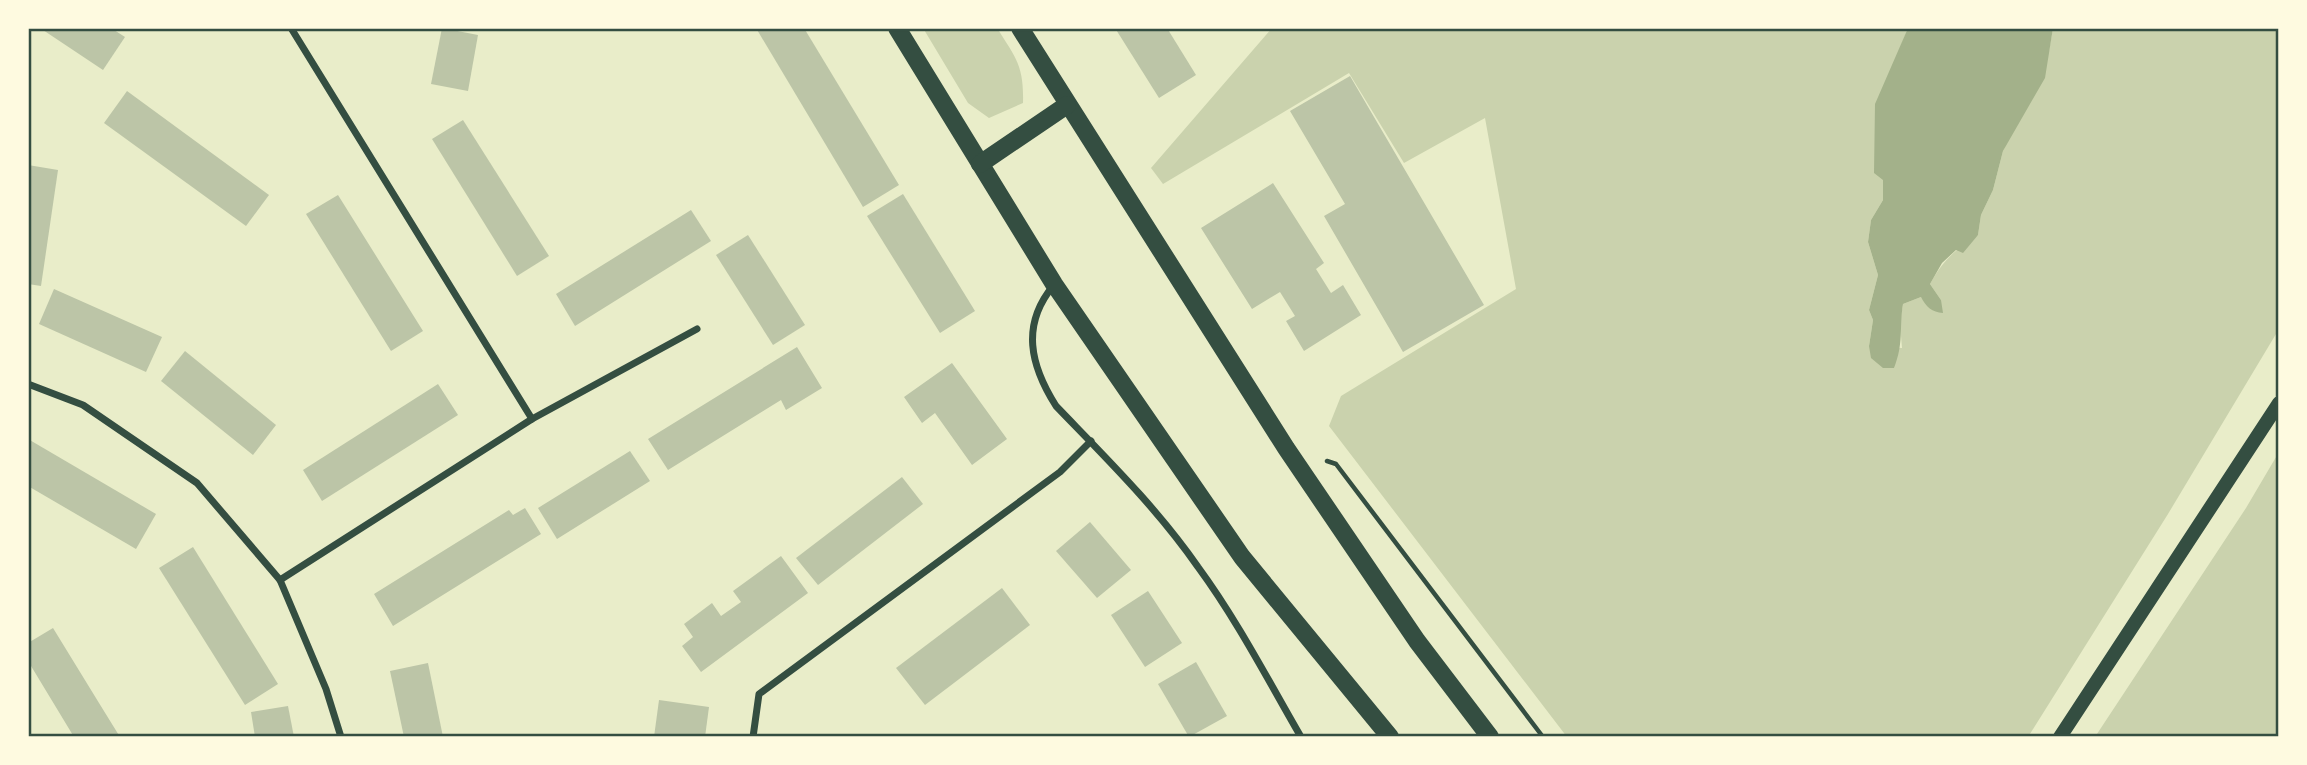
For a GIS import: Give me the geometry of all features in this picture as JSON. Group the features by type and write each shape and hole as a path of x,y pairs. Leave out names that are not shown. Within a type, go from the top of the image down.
{"main road":[{"path":"897,28 1054,284 1241,557 1390,737"},
{"path":"1020,28 1286,448 1417,641 1490,737"},
{"path":"980,164 1067,105"},
{"path":"2060,737 2279,403"}],"street":[{"path":"291,28 532,419"},
{"path":"1054,284 1040,301 1036,313 1032,348 1040,378 1056,405 1131,482 1197,565 1221,599 1301,737"},
{"path":"280,580 532,419 697,329"},
{"path":"28,384 83,405 197,483 280,580 326,689 341,737"},
{"path":"753,737 759,694 1060,472 1091,441"}],"path":[{"path":"1286,448 1336,464 1544,737"}],"shaded area":[{"path":"923,28 997,28 1018,63 1023,103 989,118 968,103"},
{"path":"1272,28 1908,28 1894,63 1883,200 1871,220 1868,242 1878,275 1869,310 1873,320 1869,346 1902,348 1900,324 1903,304 1921,297 1941,300 1930,284 1951,256 1978,235 1981,215 1993,190 2003,151 2049,51 2053,28 2279,28 2279,329 2168,514 2028,737 1567,737 1329,426 1341,396 1516,289 1485,118 1404,163 1349,73 1163,184 1151,168"},
{"path":"1908,28 2053,28 2045,78 2003,151 1993,190 1981,215 1978,235 1963,253 1956,250 1942,263 1930,284 1941,300 1943,313 1930,308 1921,297 1903,304 1897,359 1894,368 1883,368 1871,358 1869,346 1873,320 1869,310 1878,275 1868,242 1871,220 1883,200 1883,180 1874,173 1875,104"},
{"path":"2279,452 2279,737 2095,737 2246,508"}],"building":[{"path":"40,28 111,28 125,37 103,70"},
{"path":"442,28 478,35 468,91 431,84"},
{"path":"756,28 804,28 899,185 863,207"},
{"path":"1115,28 1167,28 1196,75 1159,98"},
{"path":"1350,76 1484,305 1403,352 1324,216 1345,204 1290,111"},
{"path":"127,91 269,195 246,226 104,123"},
{"path":"463,120 549,256 517,276 432,139"},
{"path":"28,165 58,170 41,286 28,284"},
{"path":"1273,183 1324,263 1316,269 1331,293 1343,285 1361,315 1304,351 1286,321 1295,316 1280,292 1252,309 1201,228"},
{"path":"903,194 975,311 940,333 867,216"},
{"path":"338,195 423,331 391,351 306,214"},
{"path":"691,210 711,241 575,326 556,294"},
{"path":"748,235 805,325 773,345 716,255"},
{"path":"54,289 162,337 146,372 39,324"},
{"path":"797,347 822,388 786,410 781,400 668,470 648,439"},
{"path":"185,351 276,425 253,455 161,381"},
{"path":"952,363 1007,439 972,465 935,413 922,423 904,397"},
{"path":"438,384 458,415 322,501 303,470"},
{"path":"28,439 156,514 136,549 28,486"},
{"path":"630,451 650,481 557,539 538,508"},
{"path":"902,477 923,504 818,585 796,558"},
{"path":"525,508 541,534 393,626 374,594 509,510 513,515"},
{"path":"1090,522 1131,570 1097,598 1056,551"},
{"path":"193,547 278,684 245,705 159,568"},
{"path":"781,556 808,593 701,672 682,646 693,637 684,624 712,603 721,616 741,602 733,591"},
{"path":"1002,588 1030,625 925,705 896,668"},
{"path":"1148,591 1182,643 1145,667 1111,615"},
{"path":"53,628 120,737 74,737 28,661 28,643"},
{"path":"1196,662 1227,716 1189,737 1158,684"},
{"path":"428,663 443,737 404,737 390,671"},
{"path":"659,700 709,707 705,737 654,737"},
{"path":"288,706 294,737 255,737 251,712"}]}
